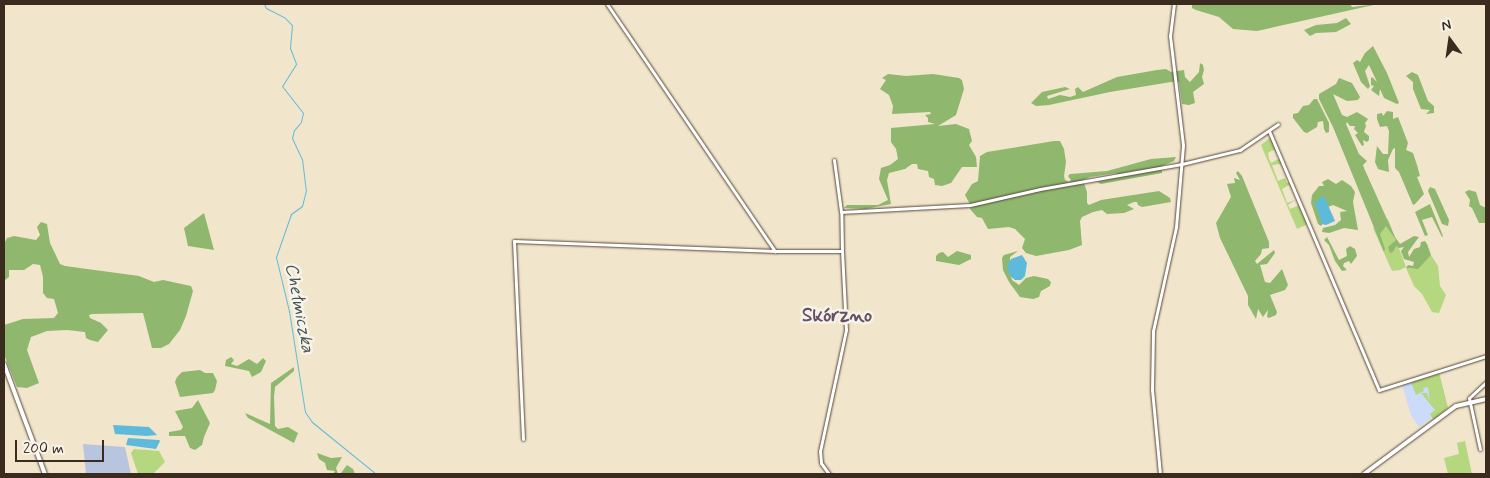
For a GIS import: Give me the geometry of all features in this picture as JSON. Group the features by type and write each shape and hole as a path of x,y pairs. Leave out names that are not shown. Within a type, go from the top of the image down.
{"main road":[{"path":"4,364 45,474"},
{"path":"1364,474 1452,408 1470,401 1486,398"}],"street":[{"path":"607,4 776,251"},
{"path":"1160,474 1152,390 1153,331 1176,227 1183,145 1170,36 1174,4"},
{"path":"841,212 970,205 1040,188 1182,164 1240,150 1278,124"},
{"path":"1269,130 1379,390 1486,356"},
{"path":"829,474 821,463 820,452 846,330 841,212 834,160"},
{"path":"523,439 514,241 776,251 842,251"},
{"path":"1480,449 1469,396 1486,382"}],"shaded area":[{"path":"1439,373 1447,406 1419,427 1411,415 1402,385"},
{"path":"83,444 125,447 131,474 86,474"}],"green space":[{"path":"1192,4 1350,4 1352,7 1378,4 1257,31 1233,29 1219,17 1192,8"},
{"path":"1346,18 1351,24 1336,32 1316,33 1310,36 1304,30 1316,25 1337,23"},
{"path":"1373,46 1387,73 1399,103 1397,104 1384,98 1380,89 1379,96 1371,90 1374,86 1371,85 1371,78 1377,82 1369,65 1365,71 1370,86 1368,89 1361,82 1353,63 1357,60 1360,62 1365,53"},
{"path":"1200,63 1203,65 1204,70 1202,77 1204,84 1193,92 1195,103 1189,105 1182,104 1179,82 1110,92 1049,105 1036,106 1031,103 1042,92 1065,87 1070,89 1047,96 1048,99 1060,95 1070,97 1076,95 1075,89 1078,87 1083,92 1117,77 1157,70 1166,69 1171,72 1184,70 1185,77 1190,82 1199,72"},
{"path":"1412,72 1418,75 1428,101 1434,106 1434,113 1426,114 1430,110 1421,109 1413,89 1413,82 1406,76"},
{"path":"888,74 906,76 933,74 962,80 964,89 956,115 938,126 956,124 969,129 972,141 969,145 976,157 977,167 962,167 951,183 942,186 935,185 934,179 929,177 928,171 918,169 917,164 912,164 905,169 889,173 887,180 891,204 866,209 844,208 847,205 878,205 888,200 879,179 881,168 890,165 898,159 896,149 891,142 891,128 935,124 928,122 928,118 925,115 931,114 930,112 892,114 893,106 889,95 880,89 886,80 882,78"},
{"path":"1339,78 1352,83 1360,97 1358,100 1347,101 1333,94 1342,115 1347,117 1357,112 1368,119 1365,123 1364,132 1369,136 1369,140 1367,142 1363,140 1364,145 1362,146 1355,135 1358,133 1354,129 1355,126 1350,126 1347,122 1346,124 1359,154 1367,161 1363,165 1364,168 1395,237 1400,244 1414,236 1419,237 1408,252 1409,257 1414,249 1420,247 1421,242 1425,241 1427,244 1431,255 1418,269 1406,268 1408,265 1413,266 1414,262 1404,259 1401,251 1404,247 1399,248 1396,246 1393,252 1390,253 1388,247 1396,240 1386,226 1380,234 1385,249 1384,252 1333,127 1319,99 1319,94 1336,84"},
{"path":"1314,99 1317,99 1329,123 1329,132 1326,133 1323,121 1318,122 1317,127 1307,133 1304,132 1293,118 1293,114 1298,113 1303,106 1309,105"},
{"path":"1387,111 1393,112 1393,119 1398,117 1408,143 1406,150 1413,153 1417,165 1420,176 1417,177 1424,194 1413,205 1399,172 1395,168 1395,148 1388,160 1389,172 1378,169 1375,162 1377,146 1383,154 1388,154 1389,131 1387,126 1380,127 1377,119 1377,114 1382,113 1383,116"},
{"path":"1271,137 1278,154 1274,150 1271,151 1268,153 1269,159 1271,163 1279,159 1279,157 1285,170 1280,164 1272,165 1278,181 1285,178 1287,183 1290,182 1295,195 1289,185 1282,189 1287,203 1295,200 1288,205 1290,209 1300,205 1308,224 1297,229 1261,145"},
{"path":"1060,141 1064,149 1066,162 1064,176 1065,180 1069,182 1071,180 1068,176 1070,174 1107,171 1151,159 1176,157 1174,161 1162,166 1162,173 1101,184 1097,182 1116,177 1117,173 1090,177 1083,180 1089,205 1101,200 1159,191 1170,198 1171,202 1142,207 1137,202 1134,202 1127,205 1134,209 1124,213 1107,214 1102,210 1093,212 1082,217 1080,221 1082,245 1069,250 1036,256 1026,253 1022,248 1025,239 1015,229 1009,227 988,229 982,218 977,217 970,209 971,206 965,195 972,184 978,181 980,156 987,152"},
{"path":"1238,171 1242,176 1269,242 1269,248 1262,249 1261,254 1255,261 1257,264 1274,250 1275,253 1267,264 1260,265 1265,282 1270,283 1282,269 1288,285 1285,290 1270,295 1277,312 1276,315 1269,318 1267,317 1268,310 1263,317 1258,309 1256,319 1248,305 1248,296 1220,238 1216,223 1231,197 1227,184 1235,183 1234,178 1240,180 1236,173"},
{"path":"1328,179 1336,184 1342,180 1351,186 1355,192 1353,202 1358,230 1344,228 1329,233 1322,232 1323,228 1335,225 1341,220 1340,212 1347,211 1333,205 1320,210 1325,221 1321,226 1318,224 1311,203 1312,195 1319,186 1324,186 1322,182"},
{"path":"1430,187 1435,189 1449,220 1448,226 1442,224 1428,191"},
{"path":"1469,190 1476,192 1480,205 1486,208 1486,223 1479,223 1472,208 1469,206 1470,200 1465,192"},
{"path":"1430,204 1442,237 1432,217 1422,220 1428,235 1425,236 1415,212"},
{"path":"204,213 214,250 188,246 184,228"},
{"path":"1388,219 1406,267 1400,270 1392,271 1373,228"},
{"path":"41,222 47,224 50,243 60,264 139,276 154,282 163,280 191,286 193,291 186,316 180,330 169,344 161,348 152,348 143,313 92,314 89,315 90,318 101,323 108,330 98,342 86,338 85,332 67,330 47,331 31,337 27,350 39,383 27,388 17,387 5,357 4,325 23,319 54,318 58,313 54,299 47,298 43,293 43,277 40,265 33,264 24,270 9,270 9,277 5,280 5,242 7,238 14,236 36,240 40,235 37,227"},
{"path":"1327,237 1339,260 1347,256 1346,249 1350,246 1355,249 1357,256 1351,264 1349,261 1344,263 1343,266 1347,270 1342,271 1335,261 1329,245 1324,240"},
{"path":"957,251 971,255 971,259 959,265 936,261 936,256 939,253 943,252 948,257"},
{"path":"1018,251 1010,257 1012,280 1019,285 1026,278 1034,276 1048,279 1051,282 1050,286 1041,291 1039,297 1033,299 1020,297 1003,270 1002,258 1004,255"},
{"path":"1431,255 1438,266 1440,286 1446,295 1439,313 1432,312 1422,294 1414,286 1406,268 1415,269"},
{"path":"231,357 234,360 231,364 237,366 249,359 257,364 263,358 266,361 261,372 252,377 249,371 225,366 226,360"},
{"path":"294,367 294,371 275,387 274,397 275,426 278,429 288,427 298,433 294,443 248,418 245,413 270,424 271,383"},
{"path":"200,370 205,373 213,373 217,381 213,393 180,397 175,382 177,377 182,372"},
{"path":"1439,372 1448,408 1438,416 1448,410 1428,423 1433,419 1430,414 1435,410 1421,393 1427,393 1430,403 1428,387 1423,388 1424,391 1416,395 1411,382 1405,383"},
{"path":"198,400 210,423 202,445 195,450 190,448 185,436 169,436 169,432 181,430 183,427 175,411 192,408"},
{"path":"1465,441 1472,474 1448,474 1444,458 1459,454 1457,443"},
{"path":"134,449 159,451 165,462 153,474 138,474 131,453"},
{"path":"317,453 331,458 342,457 336,468 338,474 333,474 335,471 327,470 325,463 319,459"},
{"path":"347,465 353,469 355,474 338,474"}],"water":[{"path":"1324,196 1335,221 1326,225 1322,224 1315,202"},
{"path":"1022,255 1027,263 1025,276 1021,280 1015,280 1010,276 1007,266 1011,259"},
{"path":"113,425 149,427 157,435 115,434"},
{"path":"128,438 160,441 156,449 126,445"}],"waterway":[{"name":"Chełmiczka","path":"264,4 266,8 284,17 292,25 290,48 296,64 282,86 303,113 301,122 294,130 292,138 302,159 306,190 302,206 291,214 276,257 289,311 305,412 312,422 376,474"}],"district":[{"name":"Skórzno","path":"837,316"}]}
